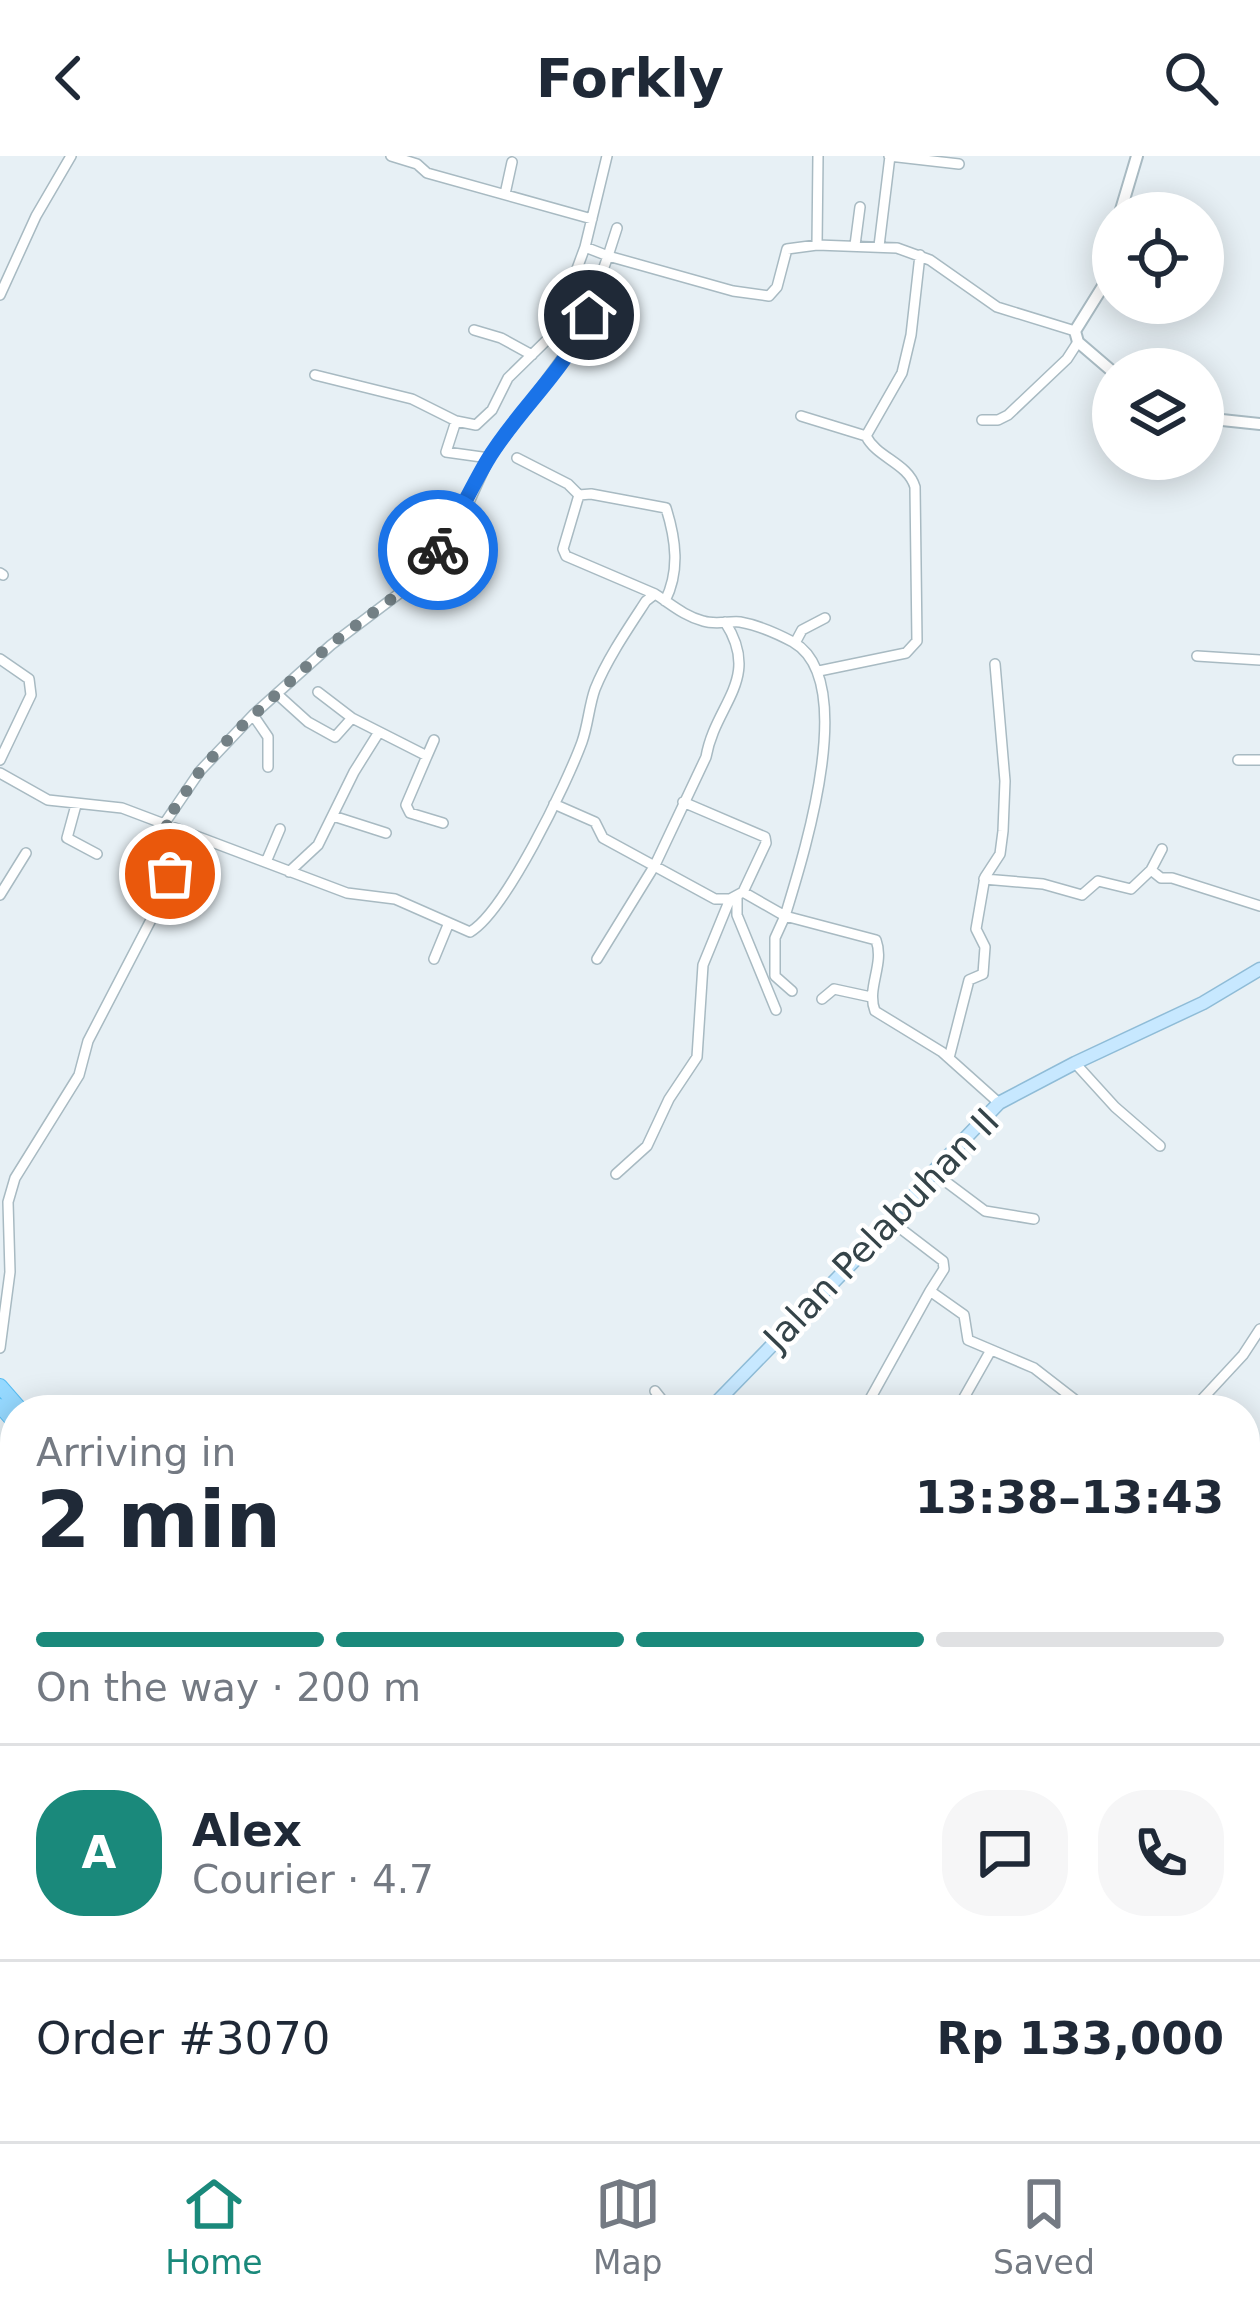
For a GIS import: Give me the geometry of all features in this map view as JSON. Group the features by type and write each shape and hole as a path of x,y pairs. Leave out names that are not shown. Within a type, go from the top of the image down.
{"main road":[{"name":"Jalan Pelabuhan II","path":"724,1395 892,1222 932,1172 999,1103 1203,1003 1260,969"}],"street":[{"path":"0,295 28,232 71,156"},
{"path":"391,156 417,164 427,173 592,220"},
{"path":"315,375 412,399 456,421 478,424 492,410 508,378 560,322 585,247 607,156"},
{"path":"817,245 818,156"},
{"path":"879,246 890,156 959,164"},
{"path":"1126,192 1137,156"},
{"path":"505,194 512,162"},
{"path":"855,245 860,207"},
{"path":"164,824 200,771 253,715 331,644 421,577 470,500 489,458 580,334 617,228"},
{"path":"585,247 733,291 769,296 777,287 784,251 817,245 879,246 920,255 990,304 1077,337 1092,352"},
{"path":"866,436 902,373 920,255"},
{"path":"982,420 1008,415 1042,384 1092,308"},
{"path":"474,330 532,355"},
{"path":"801,416 866,436 874,448 912,476 915,487 917,641 905,653 820,675"},
{"path":"1224,420 1260,424"},
{"path":"456,421 446,452 489,458"},
{"path":"0,773 48,800 105,804 347,893 395,899 470,932 503,895 554,804 584,736 595,690 643,605 673,584 676,563 666,508 579,495 568,484 518,458"},
{"path":"579,495 563,553 660,597 682,613 706,622 751,625 795,643 820,675 821,782 775,938 775,976 792,992"},
{"path":"795,643 802,630 825,618"},
{"path":"598,959 655,865 731,703 739,670 736,640 725,622"},
{"path":"1197,656 1260,660"},
{"path":"0,659 29,679 32,692 0,760"},
{"path":"949,1058 969,980 983,974 985,948 976,928 984,879 1001,851 1005,781 995,664"},
{"path":"318,692 352,718 427,756"},
{"path":"278,694 328,735 339,736 352,718"},
{"path":"253,715 268,737 268,767"},
{"path":"289,872 314,851 379,732"},
{"path":"434,740 406,805 410,813 443,823"},
{"path":"1238,760 1260,760"},
{"path":"616,1174 647,1146 697,1058 703,965 766,843 765,837 683,802"},
{"path":"554,804 595,822 603,838 715,899 736,896 785,916 876,940 880,958 871,1006 949,1058 999,1103"},
{"path":"76,805 68,838 98,854"},
{"path":"333,816 386,832"},
{"path":"266,862 280,829"},
{"path":"0,1348 10,1272 8,1202 14,1178 79,1075 88,1041 154,914 187,835"},
{"path":"984,879 1043,884 1082,895 1096,881 1131,889 1151,870 1162,849"},
{"path":"0,895 26,853"},
{"path":"1151,870 1161,878 1260,906"},
{"path":"736,896 737,915 776,1010"},
{"path":"434,959 448,925"},
{"path":"822,999 834,989 871,997"},
{"path":"1075,1063 1115,1108 1160,1146"},
{"path":"932,1172 985,1211 1034,1219"},
{"path":"0,1173 14,1178"},
{"path":"872,1395 944,1269 943,1261 892,1222"},
{"path":"930,1292 964,1315 968,1340 1034,1368 1069,1395"},
{"path":"1206,1395 1260,1329"},
{"path":"966,1395 991,1350"},
{"path":"655,1391 658,1395"}],"way so far":[{"path":"170,874 187,835 164,824 213,755 331,644 421,577 438,550"}],"route":[{"path":"438,550 470,500 489,458 571,349 589,315"}]}
